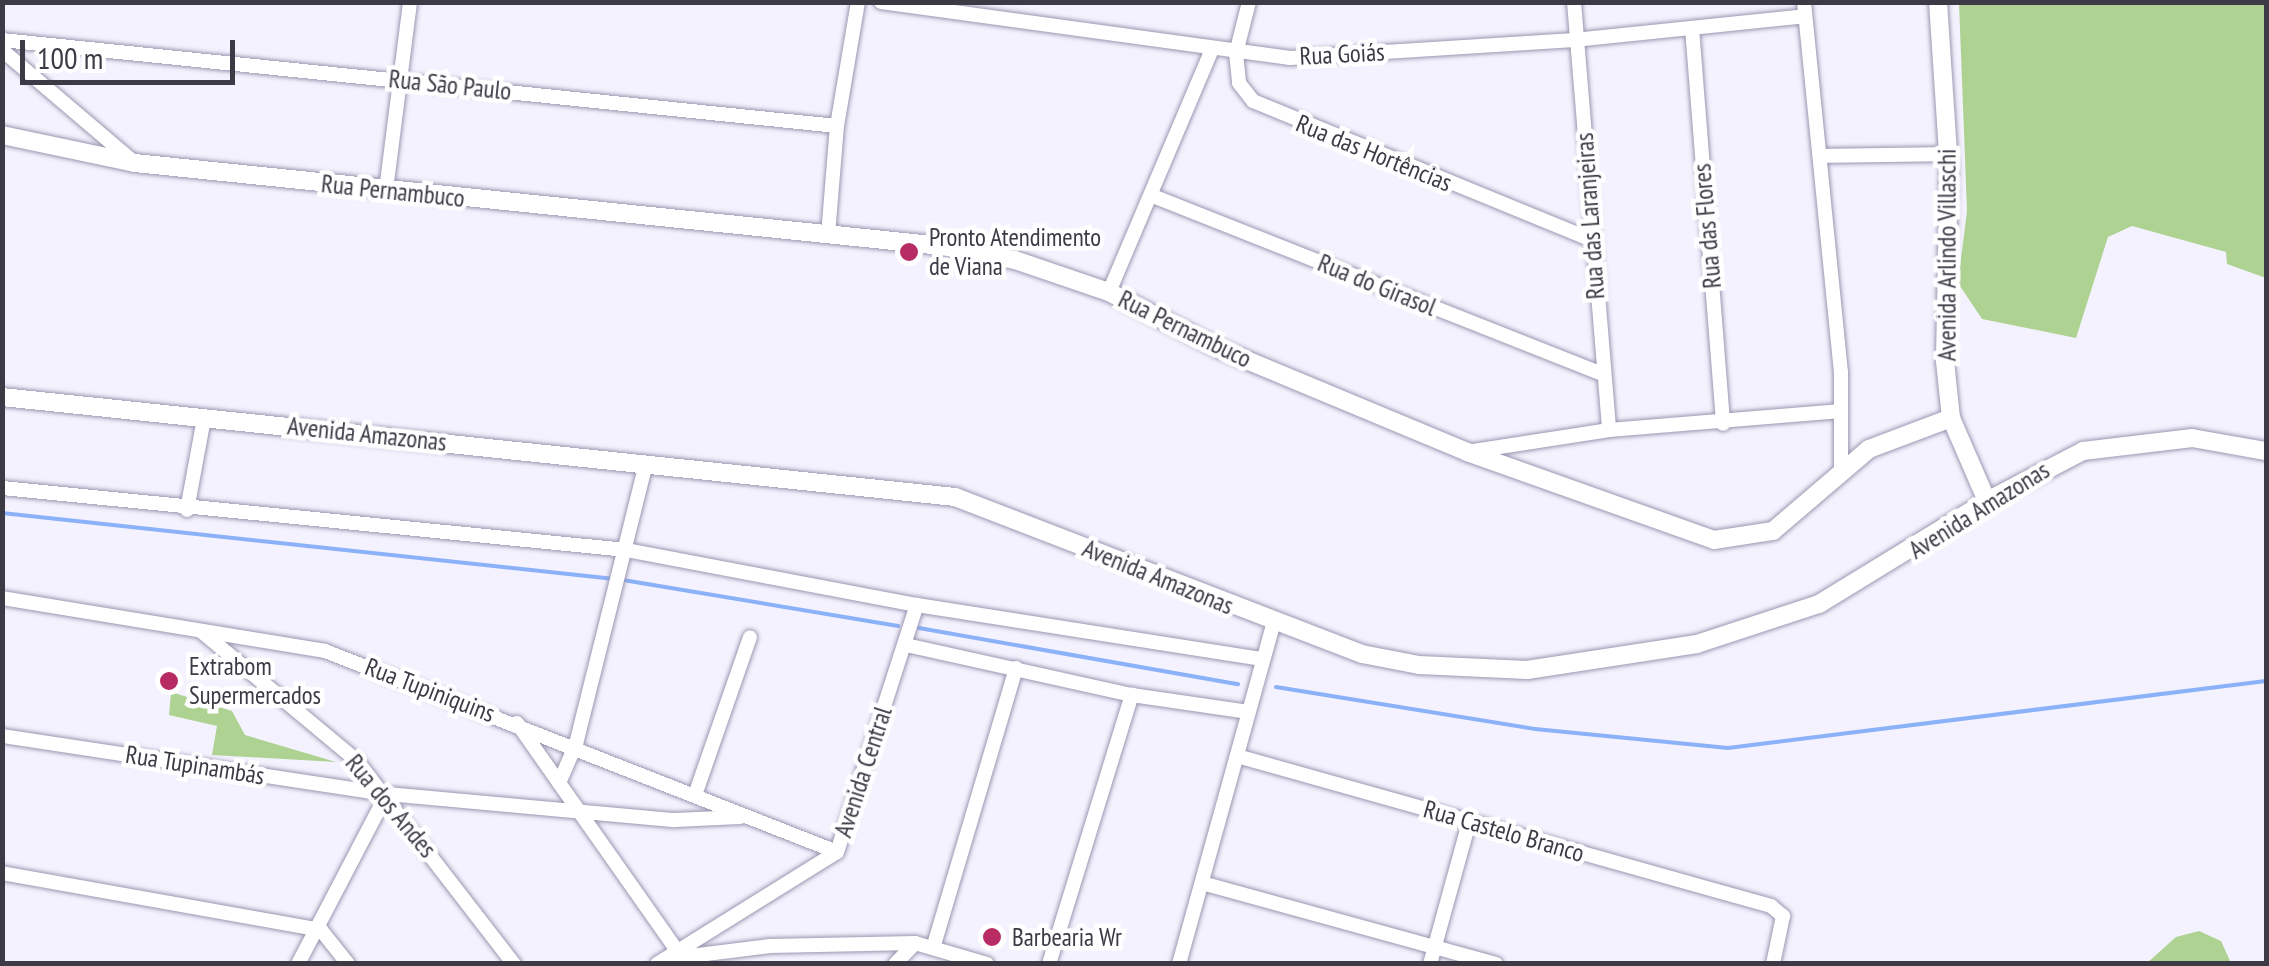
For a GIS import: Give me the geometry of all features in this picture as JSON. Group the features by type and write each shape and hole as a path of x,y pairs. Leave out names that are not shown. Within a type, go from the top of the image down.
{"street":[{"path":"386,190 410,2"},
{"path":"828,235 837,126 858,2"},
{"name":"Rua Goiás","path":"881,2 1211,52 1290,58 1574,40 1692,28 1805,9"},
{"path":"1236,53 1248,2"},
{"name":"Rua das Laranjeiras","path":"1574,2 1574,40 1594,241 1600,373 1609,430"},
{"name":"Avenida Arlindo Villaschi","path":"1938,2 1948,154 1945,361 1951,418 1987,501"},
{"path":"1805,9 1822,156 1841,411 1841,469"},
{"name":"Rua das Flores","path":"1692,28 1723,424"},
{"name":"Rua São Paulo","path":"2,40 837,126"},
{"path":"2,50 135,164"},
{"path":"1109,292 1211,52"},
{"name":"Rua das Hortências","path":"1236,53 1239,83 1253,101 1594,241"},
{"name":"Rua Pernambuco","path":"2,136 135,164 980,251 1109,292 1220,349 1467,452 1673,531 1714,540 1772,531 1841,469 1890,439 1951,418"},
{"path":"1822,156 1948,154"},
{"name":"Rua do Girasol","path":"1153,196 1600,373"},
{"name":"Avenida Amazonas","path":"2,396 954,497 1273,624 1419,665 1527,670 1640,657 1750,630 1820,604 2045,467 2115,443 2192,438 2266,451"},
{"path":"1467,452 1609,430 1723,424 1841,411"},
{"path":"187,510 204,418"},
{"path":"559,783 576,744 646,464"},
{"path":"2,488 624,556 1261,659"},
{"path":"2,611 8,599"},
{"name":"Rua Tupiniquins","path":"8,599 324,651 576,744 837,852"},
{"name":"Avenida Central","path":"660,962 837,852 917,605"},
{"path":"1179,964 1273,624"},
{"name":"Rua dos Andes","path":"201,630 346,752 387,794 514,964"},
{"path":"695,794 750,637"},
{"path":"906,644 1132,695 1249,712"},
{"path":"934,945 1016,668"},
{"path":"1049,964 1132,695"},
{"path":"517,723 678,952"},
{"name":"Rua Tupinambás","path":"2,736 387,794 675,820 746,816"},
{"path":"325,784 347,774 346,752"},
{"name":"Rua Castelo Branco","path":"1237,756 1771,906 1783,916 1772,964"},
{"path":"298,964 321,930 387,794"},
{"path":"1430,964 1469,822"},
{"path":"2,873 321,930 348,964"},
{"path":"1202,882 1496,964"},
{"path":"895,964 915,943"},
{"path":"660,962 770,946 915,943 934,945 987,964"}],"green space":[{"path":"1959,3 2266,3 2266,278 2227,264 2226,252 2132,226 2108,237 2076,338 1982,319 1958,283 1967,211"},
{"path":"171,692 232,711 245,735 336,762 212,755 217,726 169,715"},
{"path":"2199,931 2221,941 2231,963 2147,963 2176,937"}],"waterway":[{"path":"2,513 614,579"},
{"path":"623,580 898,626"},
{"path":"919,628 1238,684"},
{"path":"1276,687 1535,729 1728,748 2266,681"}],"place":[{"name":"Pronto Atendimento de Viana","path":"909,252"},
{"name":"Extrabom Supermercados","path":"169,681"},
{"name":"Barbearia Wr","path":"992,937"}]}
